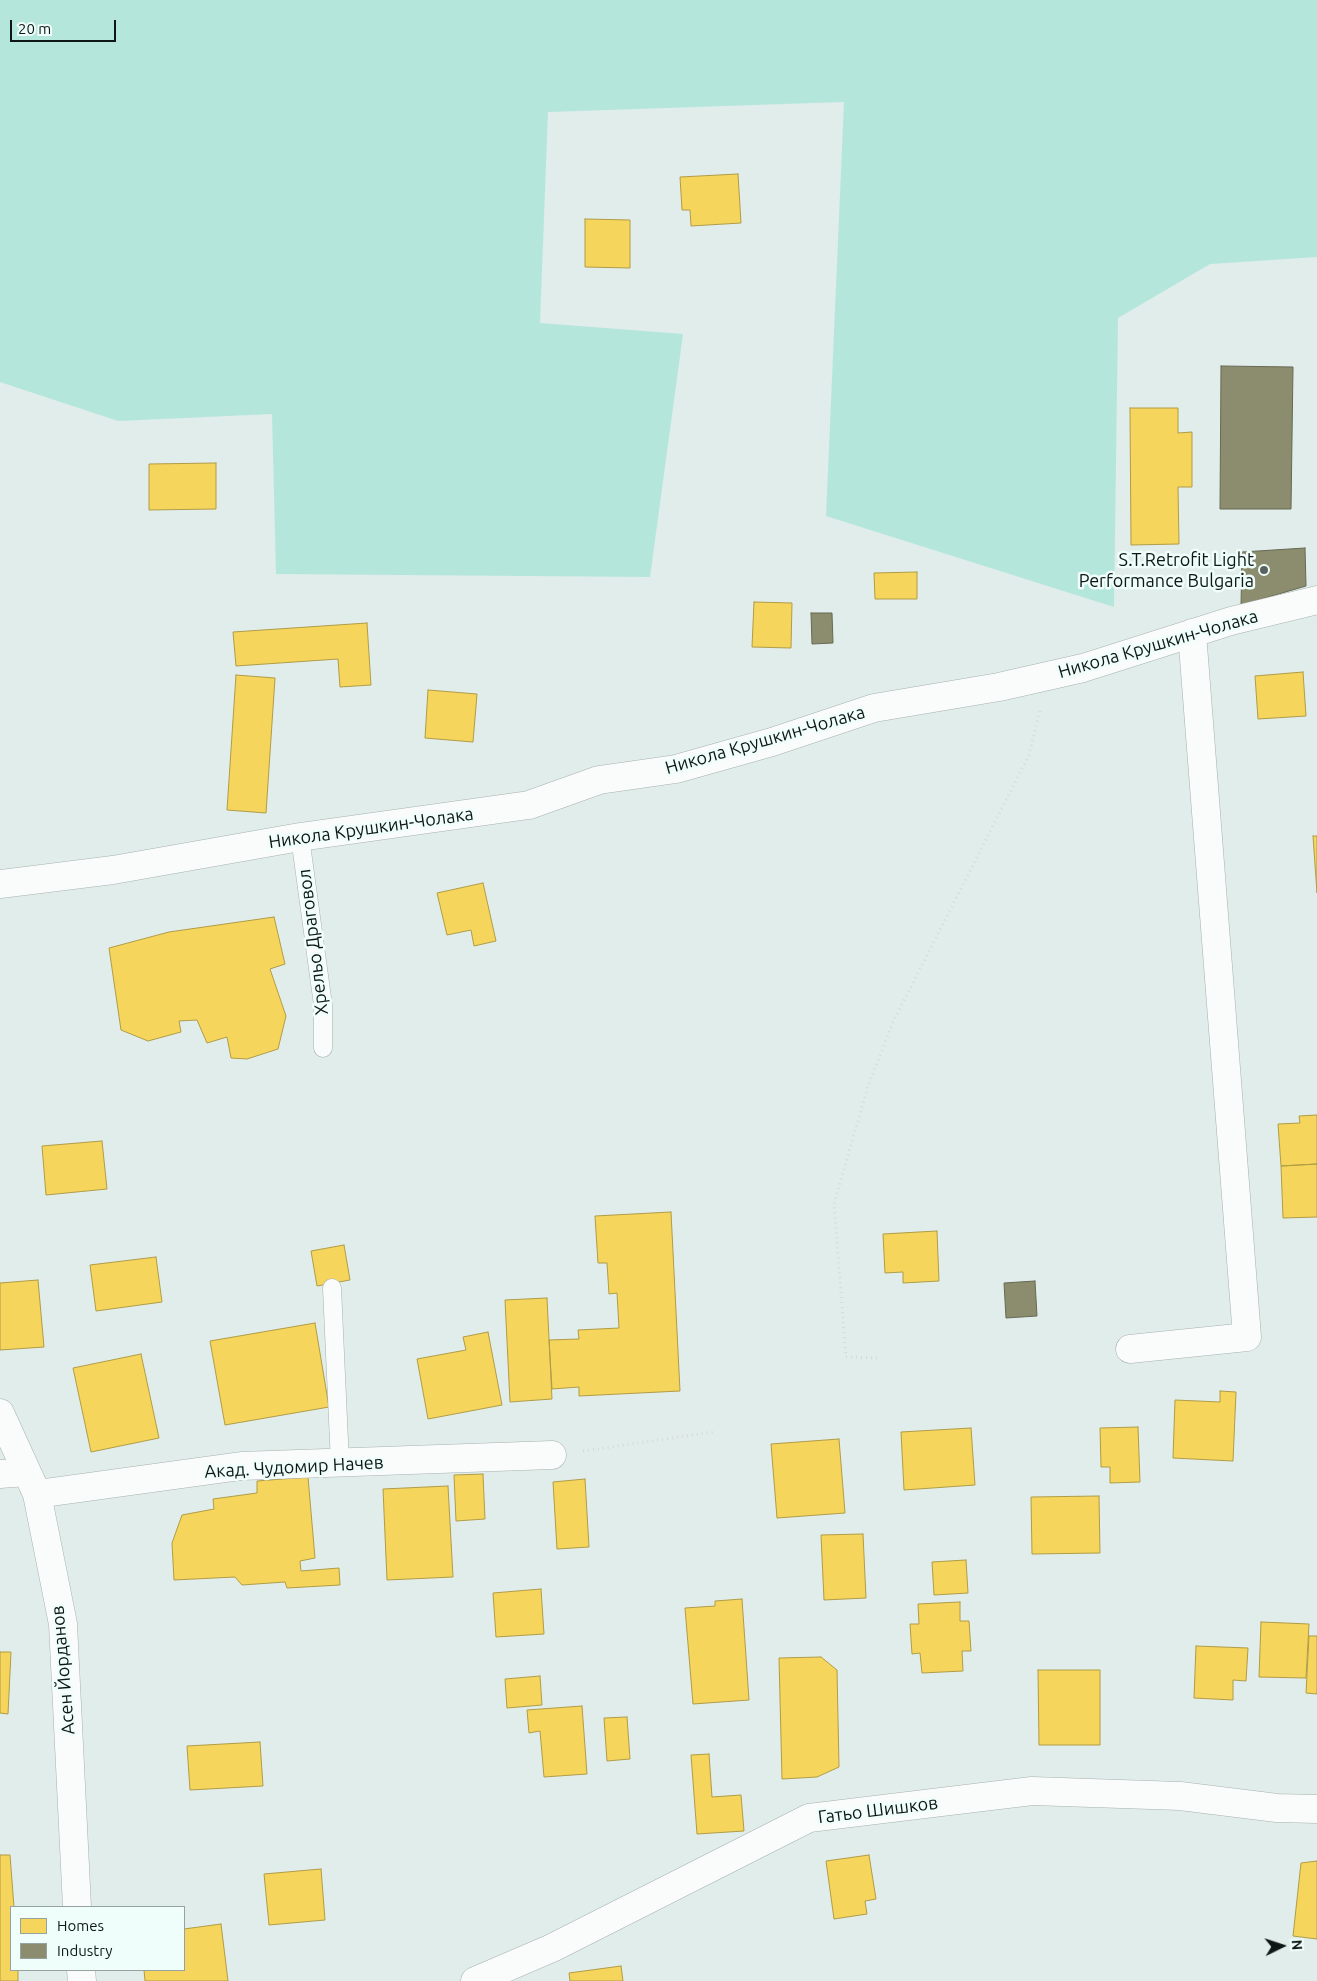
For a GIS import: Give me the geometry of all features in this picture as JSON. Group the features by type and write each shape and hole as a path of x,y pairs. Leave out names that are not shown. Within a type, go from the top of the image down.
{"street":[{"name":"Никола Крушкин-Чолака","path":"0,884 113,870 300,837 529,804 599,780 676,769 772,742 874,708 998,687 1083,668 1231,621 1317,600"},
{"path":"1130,1348 1247,1337 1192,634"},
{"name":"Асен Йорданов","path":"0,1413 63,1624 77,1906"},
{"name":"Акад. Чудомир Начев","path":"21,1480 241,1466 552,1455"},
{"name":"Гатьо Шишков","path":"475,1981 552,1948 809,1818 1032,1791 1180,1796 1277,1808 1317,1809"}],"lane":[{"name":"Хрельо Драговол","path":"300,837 322,1005 322,1048"},
{"path":"332,1288 340,1463"}],"path":[{"path":"877,1358 846,1357 834,1204 868,1086 893,1022 1029,755 1049,676"},
{"path":"552,1455 714,1432"}],"green space":[{"path":"0,0 1317,0 1317,257 1210,264 1118,318 1114,607 826,516 844,102 548,112 540,323 683,334 650,577 276,574 272,414 118,421 0,382"}],"building: Homes":[{"path":"738,174 741,223 691,226 690,210 682,210 680,177"},
{"path":"585,219 630,220 630,268 585,267"},
{"path":"1130,408 1178,408 1178,433 1192,432 1192,487 1178,487 1179,544 1131,545"},
{"path":"216,463 216,509 149,510 149,464"},
{"path":"917,572 917,599 875,599 874,573"},
{"path":"754,602 792,603 791,648 752,647"},
{"path":"367,623 371,685 340,687 338,659 236,666 233,632"},
{"path":"1303,672 1306,716 1258,719 1255,676"},
{"path":"236,675 275,678 266,813 227,810"},
{"path":"428,690 477,694 473,742 425,738"},
{"path":"1313,836 1317,836 1317,893"},
{"path":"483,883 496,941 474,946 471,930 447,935 437,893"},
{"path":"274,917 285,964 270,969 286,1016 278,1049 247,1059 231,1058 227,1037 207,1043 197,1020 179,1021 181,1032 148,1041 121,1030 109,948 169,932"},
{"path":"1317,1115 1317,1164 1281,1166 1278,1124 1300,1123 1299,1116"},
{"path":"102,1141 107,1189 46,1195 42,1146"},
{"path":"1317,1164 1317,1217 1283,1218 1281,1166"},
{"path":"671,1212 680,1391 579,1396 579,1387 552,1389 549,1340 579,1339 578,1330 619,1328 617,1293 609,1294 607,1263 598,1263 595,1216"},
{"path":"937,1231 939,1281 903,1283 903,1272 885,1273 883,1234"},
{"path":"344,1245 350,1280 317,1286 311,1251"},
{"path":"156,1257 162,1302 96,1311 90,1265"},
{"path":"38,1280 44,1347 0,1350 0,1283"},
{"path":"547,1298 552,1399 510,1402 505,1300"},
{"path":"315,1323 329,1407 225,1425 210,1341"},
{"path":"488,1332 502,1405 428,1419 417,1359 466,1350 463,1337"},
{"path":"141,1354 159,1438 91,1452 73,1368"},
{"path":"1220,1391 1236,1392 1233,1461 1173,1458 1175,1400 1220,1402"},
{"path":"1138,1427 1140,1482 1110,1483 1110,1467 1101,1467 1100,1428"},
{"path":"971,1428 975,1485 904,1490 901,1432"},
{"path":"839,1439 845,1513 777,1518 771,1444"},
{"path":"483,1474 485,1519 456,1521 454,1475"},
{"path":"308,1477 315,1558 300,1561 301,1571 339,1568 340,1585 287,1588 285,1582 242,1585 235,1577 174,1580 172,1543 182,1515 214,1509 213,1499 257,1493 257,1481"},
{"path":"585,1479 589,1547 557,1549 553,1482"},
{"path":"448,1486 453,1577 387,1580 383,1489"},
{"path":"1099,1496 1100,1553 1032,1554 1031,1497"},
{"path":"863,1534 866,1598 824,1600 821,1535"},
{"path":"966,1560 968,1593 934,1595 932,1562"},
{"path":"541,1589 544,1634 496,1637 493,1593"},
{"path":"742,1599 749,1700 693,1704 685,1608 715,1606 715,1601"},
{"path":"960,1602 960,1621 969,1621 971,1651 962,1651 963,1671 922,1673 920,1653 912,1654 910,1624 919,1624 918,1604"},
{"path":"1261,1622 1309,1624 1306,1678 1259,1677"},
{"path":"1309,1636 1317,1636 1317,1694 1306,1693"},
{"path":"1196,1646 1248,1648 1246,1681 1233,1680 1233,1700 1194,1698"},
{"path":"0,1652 11,1652 8,1714 0,1713"},
{"path":"821,1657 837,1670 839,1767 817,1777 782,1779 779,1658"},
{"path":"1038,1670 1100,1670 1100,1745 1039,1745"},
{"path":"540,1676 542,1705 507,1708 505,1679"},
{"path":"582,1706 587,1774 544,1777 540,1731 529,1733 527,1710"},
{"path":"627,1717 630,1759 607,1761 604,1718"},
{"path":"260,1742 263,1786 190,1790 187,1746"},
{"path":"709,1754 712,1797 741,1795 744,1831 697,1834 691,1755"},
{"path":"0,1855 10,1855 14,1906 10,1906 10,1971 18,1971 18,1981 0,1981"},
{"path":"869,1855 876,1899 865,1901 867,1914 834,1919 826,1861"},
{"path":"1317,1861 1317,1939 1293,1936 1301,1863"},
{"path":"321,1869 325,1920 269,1925 264,1874"},
{"path":"221,1924 228,1981 145,1981 144,1971 185,1971 185,1929"},
{"path":"621,1966 623,1981 570,1981 569,1973"}],"building: Industry":[{"path":"1221,366 1293,367 1291,509 1220,509"},
{"path":"1305,548 1306,586 1241,605 1242,552"},
{"path":"811,613 832,613 833,643 812,644"},
{"path":"1035,1281 1037,1316 1006,1318 1004,1283"}],"place":[{"name":"S.T.Retrofit Light Performance Bulgaria","path":"1264,570"}]}
